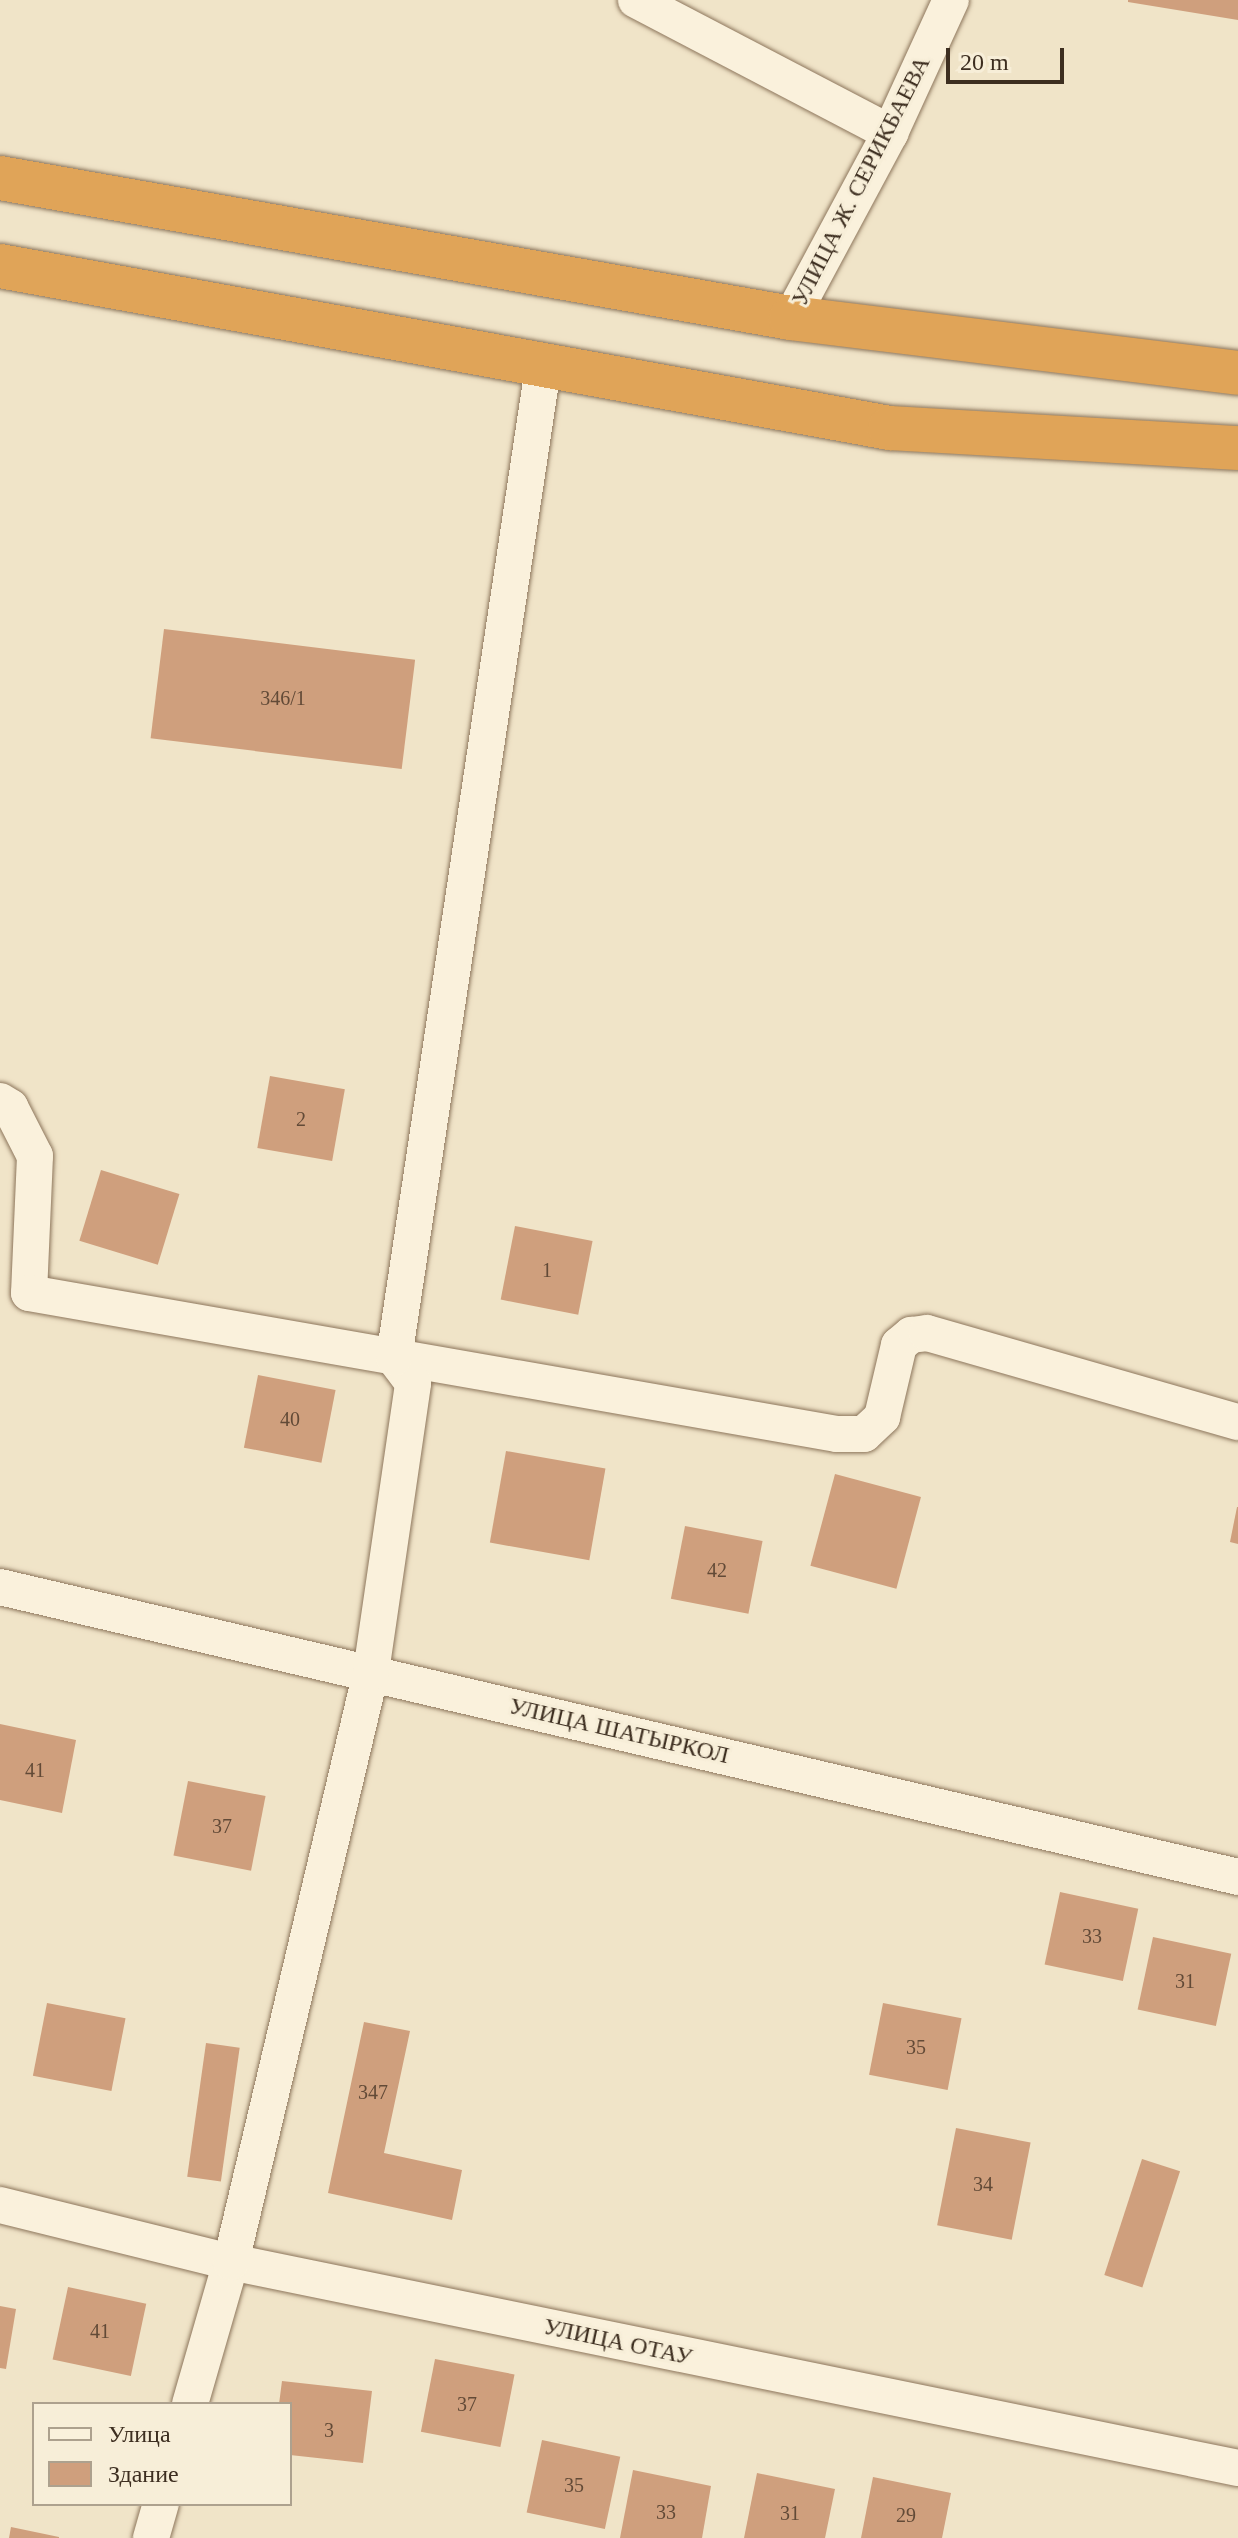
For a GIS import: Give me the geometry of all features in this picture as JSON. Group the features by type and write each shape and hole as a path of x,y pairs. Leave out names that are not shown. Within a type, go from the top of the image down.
{"highway":[{"path":"0,178 791,318 1238,373"},
{"path":"0,266 544,362 890,428 1238,448"}],"street":[{"path":"636,0 890,133"},
{"name":"УЛИЦА Ж. СЕРИКБАЕВА","path":"791,318 890,133 951,0"},
{"path":"191,2402 231,2262 371,1672 413,1383 394,1358 544,362"},
{"path":"0,1101 10,1107 35,1156 29,1293 394,1358 864,1434 882,1417 899,1345 911,1335 927,1333 1238,1422"},
{"name":"УЛИЦА ШАТЫРКОЛ","path":"0,1587 1238,1877"},
{"name":"УЛИЦА ОТАУ","path":"0,2205 231,2262 1238,2468"},
{"path":"151,2538 160,2506"}],"building":[{"path":"1238,0 1238,20 1128,2"},
{"path":"164,629 415,660 402,769 151,738"},
{"path":"270,1076 345,1089 332,1161 257,1148"},
{"path":"101,1170 179,1194 158,1265 79,1241"},
{"path":"515,1226 593,1241 578,1315 501,1300"},
{"path":"258,1375 336,1390 321,1463 244,1448"},
{"path":"506,1451 605,1469 589,1560 490,1543"},
{"path":"835,1474 921,1497 896,1589 810,1566"},
{"path":"1238,1507 1238,1544 1230,1542"},
{"path":"685,1526 763,1541 748,1614 671,1599"},
{"path":"0,1724 76,1740 62,1813 0,1800"},
{"path":"188,1781 266,1796 251,1871 173,1856"},
{"path":"1060,1892 1138,1909 1123,1981 1045,1964"},
{"path":"1153,1937 1231,1954 1216,2026 1138,2009"},
{"path":"47,2003 126,2018 111,2091 33,2076"},
{"path":"883,2003 962,2018 948,2090 869,2075"},
{"path":"364,2022 410,2031 384,2153 462,2170 452,2220 328,2193"},
{"path":"206,2043 240,2048 221,2181 187,2177"},
{"path":"956,2128 1031,2143 1012,2240 937,2225"},
{"path":"1142,2159 1180,2171 1142,2287 1104,2275"},
{"path":"68,2287 146,2304 131,2376 53,2359"},
{"path":"0,2306 16,2309 6,2369 0,2368"},
{"path":"435,2359 515,2374 500,2447 421,2432"},
{"path":"282,2381 372,2391 363,2463 292,2455 292,2402 279,2402"},
{"path":"542,2440 620,2457 605,2529 527,2512"},
{"path":"633,2470 711,2486 702,2538 620,2538"},
{"path":"757,2473 835,2489 825,2538 744,2538"},
{"path":"873,2477 951,2493 942,2538 861,2538"},
{"path":"11,2527 59,2537 59,2538 9,2538"}]}
